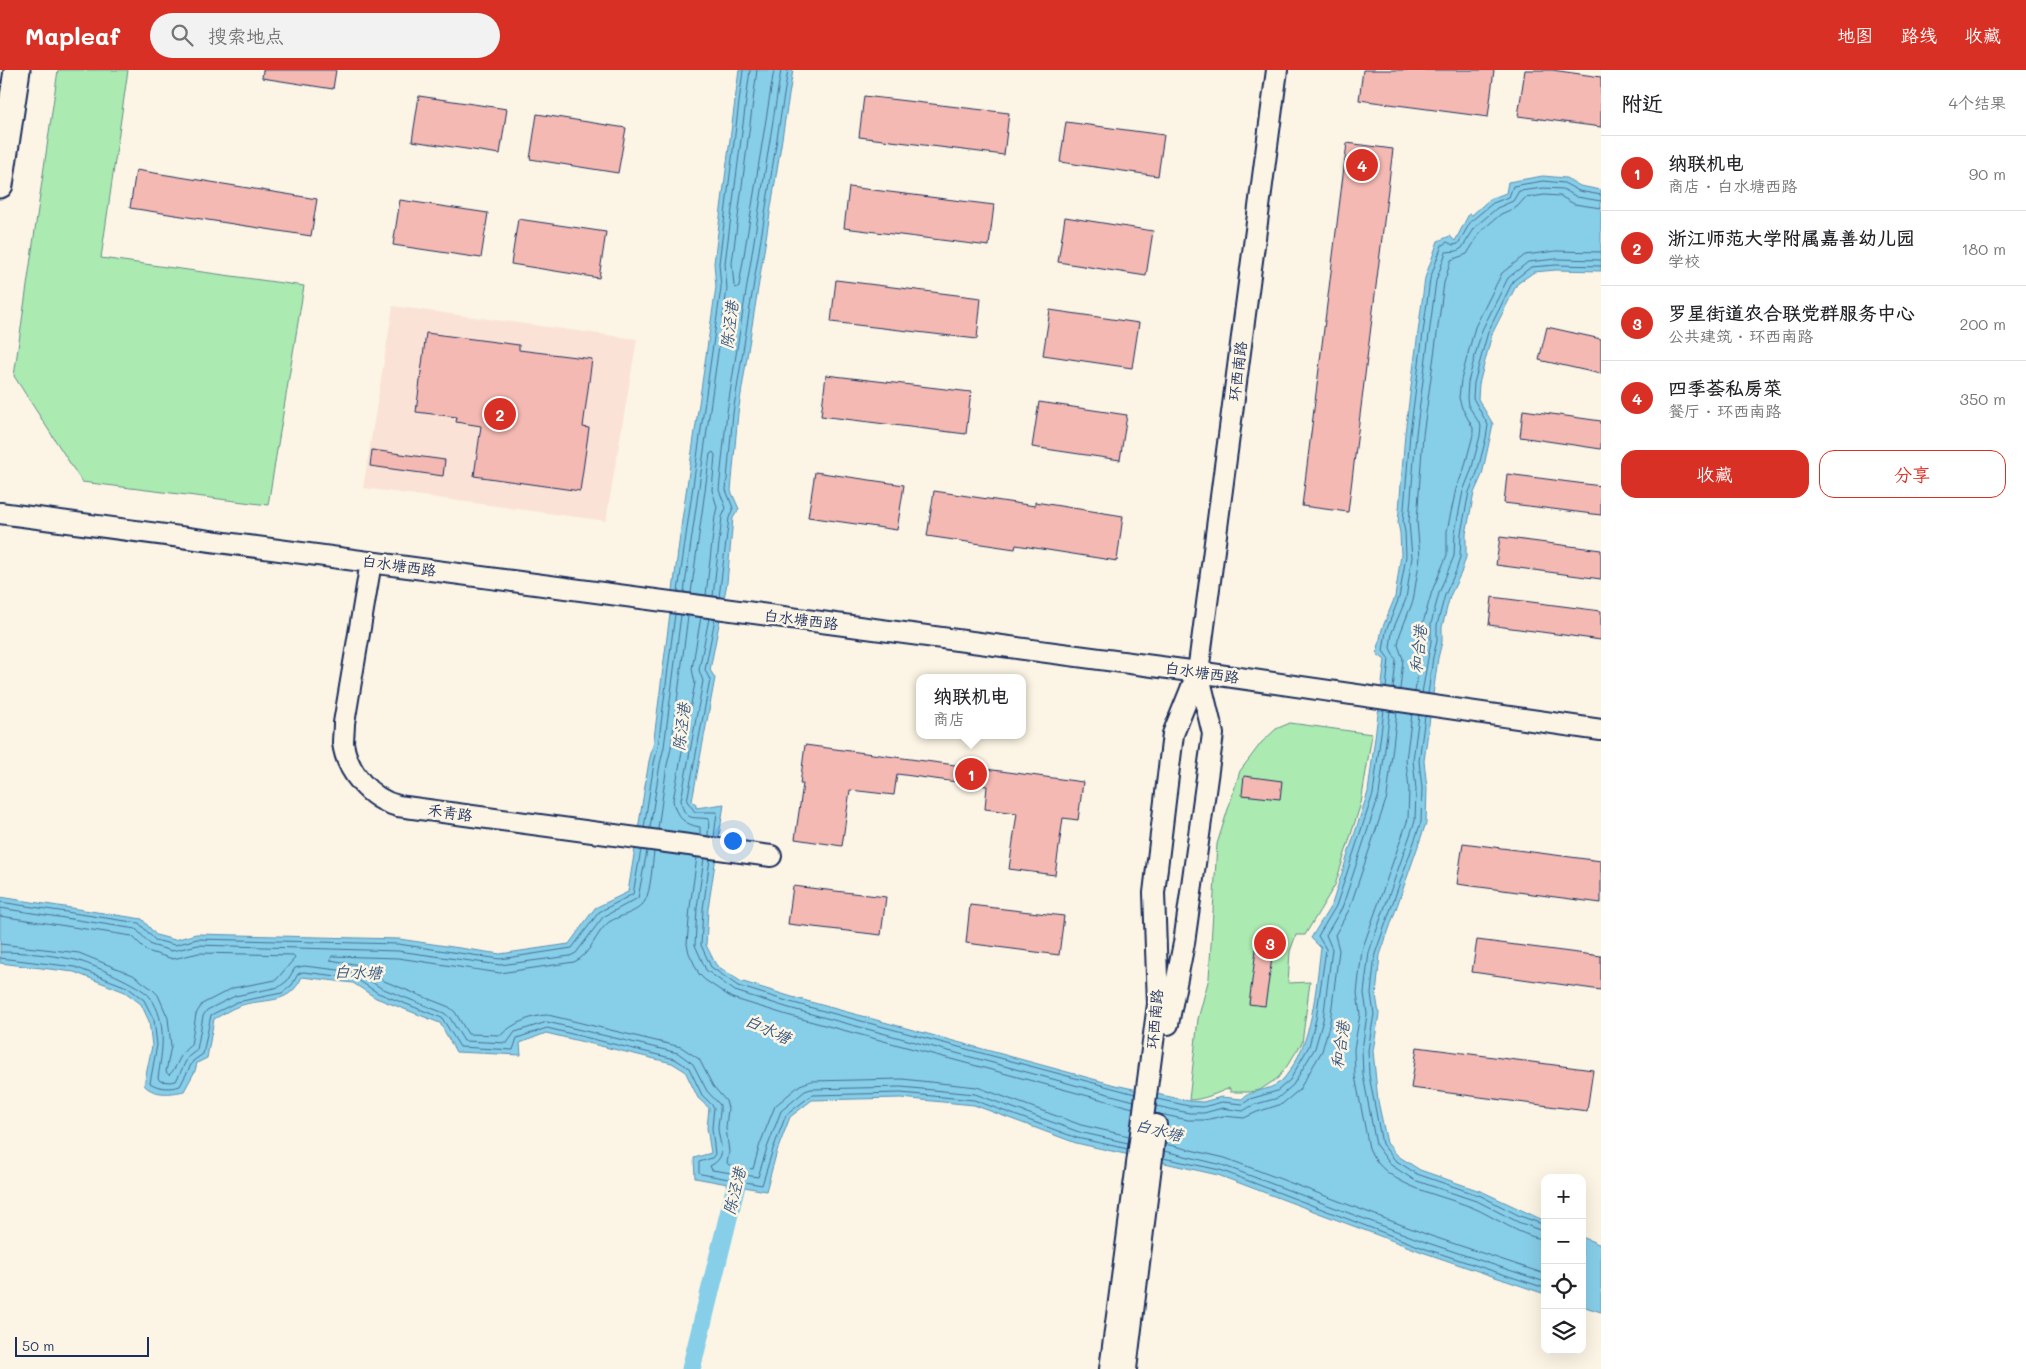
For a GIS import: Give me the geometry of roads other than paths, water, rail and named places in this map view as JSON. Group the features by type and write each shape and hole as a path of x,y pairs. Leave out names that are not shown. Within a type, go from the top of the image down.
{"main road":[{"path":"0,185 17,70"}],"street":[{"name":"环西南路","path":"1164,1005 1154,892 1173,734 1198,672 1277,70"},
{"name":"白水塘西路","path":"0,513 1198,672 1601,730"},
{"name":"禾青路","path":"371,562 344,724 343,743 349,764 359,780 372,793 386,803 398,806 771,856"},
{"name":"环西南路","path":"1126,1369 1137,1224 1164,1005 1184,943 1213,734 1198,672"},
{"name":"环西南路","path":"1110,1369 1137,1224"}],"water":[{"path":"739,70 793,70 738,413 731,491 739,509 733,518 727,583 710,670 715,678 692,801 696,804 696,808 724,804 708,909 706,945 716,965 740,981 792,997 1115,1085 1189,1101 1203,1102 1221,1097 1242,1099 1251,1093 1274,1086 1280,1082 1295,1063 1302,1048 1312,1015 1321,948 1311,938 1332,904 1368,792 1385,660 1377,654 1382,629 1395,597 1401,555 1398,523 1405,433 1425,278 1438,241 1450,236 1455,241 1469,214 1472,215 1490,199 1506,193 1508,182 1543,176 1566,178 1580,186 1601,190 1601,271 1556,270 1534,272 1517,284 1492,334 1479,384 1478,399 1493,424 1482,475 1474,493 1466,534 1466,557 1450,596 1442,627 1442,642 1438,658 1424,761 1427,788 1426,823 1380,955 1376,995 1379,1014 1373,1051 1378,1101 1387,1143 1398,1156 1420,1170 1483,1192 1541,1219 1541,1293 1425,1253 1218,1175 1076,1143 974,1105 901,1098 812,1100 790,1117 777,1151 766,1191 695,1178 694,1158 711,1153 707,1128 709,1108 698,1098 685,1071 672,1063 546,1033 520,1043 521,1055 456,1052 440,1023 376,998 353,983 302,977 290,993 283,997 249,1003 226,1012 214,1019 207,1058 197,1063 195,1071 184,1091 158,1093 144,1085 152,1046 149,1021 141,1004 125,992 74,972 0,963 0,897 142,919 156,935 175,940 196,934 399,939 500,954 569,944 595,908 628,892 653,746 682,520 716,287 714,263"},
{"path":"1586,1239 1601,1245 1601,1312 1586,1307"}],"waterway":[{"name":"陈泾港","path":"691,1369 742,1161"}],"place":[{"name":"四季荟私房菜","path":"1362,165"},
{"name":"浙江师范大学附属嘉善幼儿园","path":"500,414"},
{"name":"纳联机电","path":"971,774"},
{"name":"罗星街道农合联党群服务中心","path":"1270,943"}],"water label":[{"name":"和合港","path":"1418,649"},
{"name":"白水塘","path":"358,972"},
{"name":"白水塘","path":"768,1029"},
{"name":"和合港","path":"1340,1045"},
{"name":"白水塘","path":"1159,1130"}]}
